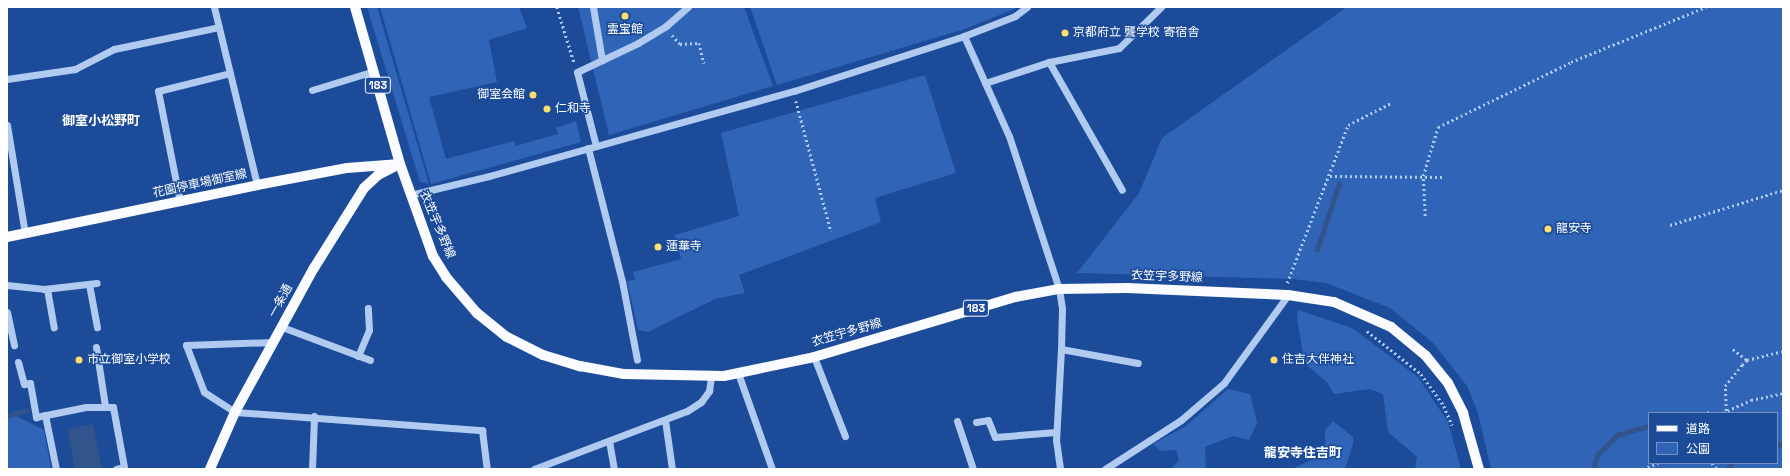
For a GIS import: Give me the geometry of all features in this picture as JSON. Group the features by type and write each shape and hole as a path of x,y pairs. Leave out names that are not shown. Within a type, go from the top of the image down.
{"main road":[{"name":"衣笠宇多野線","path":"355,7 400,164 433,256 446,277 477,313 507,337 543,355 580,366 648,376 711,377 738,373 814,357 1015,297 1059,289 1142,289 1288,295 1334,302 1391,327 1426,356 1448,383 1463,413 1479,469"},
{"name":"花園停車場御室線","path":"7,237 180,202 257,184 347,168 400,164"},
{"name":"一条通","path":"210,469 235,412 273,342 364,188 378,175 400,164"}],"street":[{"path":"214,7 257,184"},
{"path":"593,7 602,60"},
{"path":"596,146 578,72 666,26 688,7"},
{"path":"410,195 596,146 794,91 964,36 1015,16 1027,7"},
{"path":"985,83 1049,62 1119,48 1161,7"},
{"path":"7,79 75,69 114,50 219,27"},
{"path":"964,36 1009,136 1059,289 1062,309 1062,349 1056,432 1060,469"},
{"path":"1049,62 1122,190"},
{"path":"312,90 374,71"},
{"path":"180,202 158,91 230,73"},
{"path":"7,124 25,234"},
{"path":"588,148 622,281 637,360"},
{"path":"7,285 47,289 97,283"},
{"path":"88,284 97,327"},
{"path":"47,289 54,327"},
{"path":"1105,469 1181,420 1224,384 1288,295"},
{"path":"358,356 369,330 368,308"},
{"path":"7,312 14,345"},
{"path":"282,327 370,360"},
{"path":"273,342 186,345 204,392 235,412 314,416 482,430 487,469"},
{"path":"96,347 105,406"},
{"path":"1062,349 1138,363"},
{"path":"814,357 845,436"},
{"path":"18,362 24,384 30,383 36,416 105,406 113,407 124,467 116,469"},
{"path":"738,373 772,469"},
{"path":"534,469 553,465 609,441 688,411 701,402 709,392 711,377"},
{"path":"45,415 56,469"},
{"path":"312,469 314,416"},
{"path":"665,420 672,469"},
{"path":"976,422 988,420 995,437 1056,432"},
{"path":"957,421 973,469"},
{"path":"609,441 614,469"}],"path":[{"path":"558,7 578,72"},
{"path":"1425,216 1423,176 1438,126 1571,62 1706,7"},
{"path":"666,26 680,44 699,43 704,63"},
{"path":"1287,284 1330,176 1348,125 1390,103"},
{"path":"798,113 831,231"},
{"path":"1330,176 1445,177"},
{"path":"1670,225 1783,190"},
{"path":"1280,283 1294,284"},
{"path":"1364,330 1404,358 1421,374 1444,406 1453,427"},
{"path":"1733,349 1747,360"},
{"path":"1783,351 1747,360 1725,386 1726,411 1751,400 1783,393"},
{"path":"1643,469 1656,464"}],"green space":[{"path":"367,7 377,7 429,184 420,182"},
{"path":"380,7 519,7 527,28 489,40 497,82 429,97 446,159 514,141 515,146 558,134 556,128 576,121 581,142 431,184"},
{"path":"578,7 744,7 773,86 609,135"},
{"path":"750,7 1019,7 965,29 777,85"},
{"name":"龍安寺","path":"1347,7 1783,7 1783,469 1491,469 1478,413 1467,386 1433,343 1390,308 1326,283 1293,279 1077,273 1139,193 1162,138"},
{"path":"925,75 956,173 875,198 881,222 739,275 745,293 715,299 648,332 638,330 627,281 635,280 633,272 681,259 675,235 739,216 721,133"},
{"path":"1298,310 1352,328 1418,377 1448,422 1461,469 1415,469 1417,457 1388,432 1383,394 1370,389 1334,394 1326,381 1305,364 1297,319"},
{"path":"1228,389 1250,394 1257,423 1249,440 1233,436 1205,447 1206,469 1171,469 1179,460 1176,450 1161,451 1153,444 1186,426"},
{"path":"16,416 44,430 51,469 7,469 7,419"},
{"path":"1333,421 1353,437 1353,444 1345,469 1291,469 1325,454 1325,430"}],"shaded area":[{"path":"93,424 102,469 75,469 67,429"}],"waterway":[{"path":"1317,250 1339,184"},
{"path":"7,416 27,410"},
{"path":"1593,469 1598,454 1617,435 1648,426"},
{"path":"1778,445 1783,443"},
{"path":"1727,469 1731,464"}],"place":[{"name":"霊宝館","path":"625,16"},
{"name":"京都府立 聾学校 寄宿舎","path":"1065,33"},
{"name":"御室会館","path":"533,95"},
{"name":"仁和寺","path":"547,109"},
{"name":"龍安寺","path":"1548,229"},
{"name":"蓮華寺","path":"658,247"},
{"name":"市立御室小学校","path":"79,360"},
{"name":"住吉大伴神社","path":"1274,360"}],"district":[{"name":"御室小松野町","path":"101,121"},
{"name":"龍安寺住吉町","path":"1303,453"}]}
